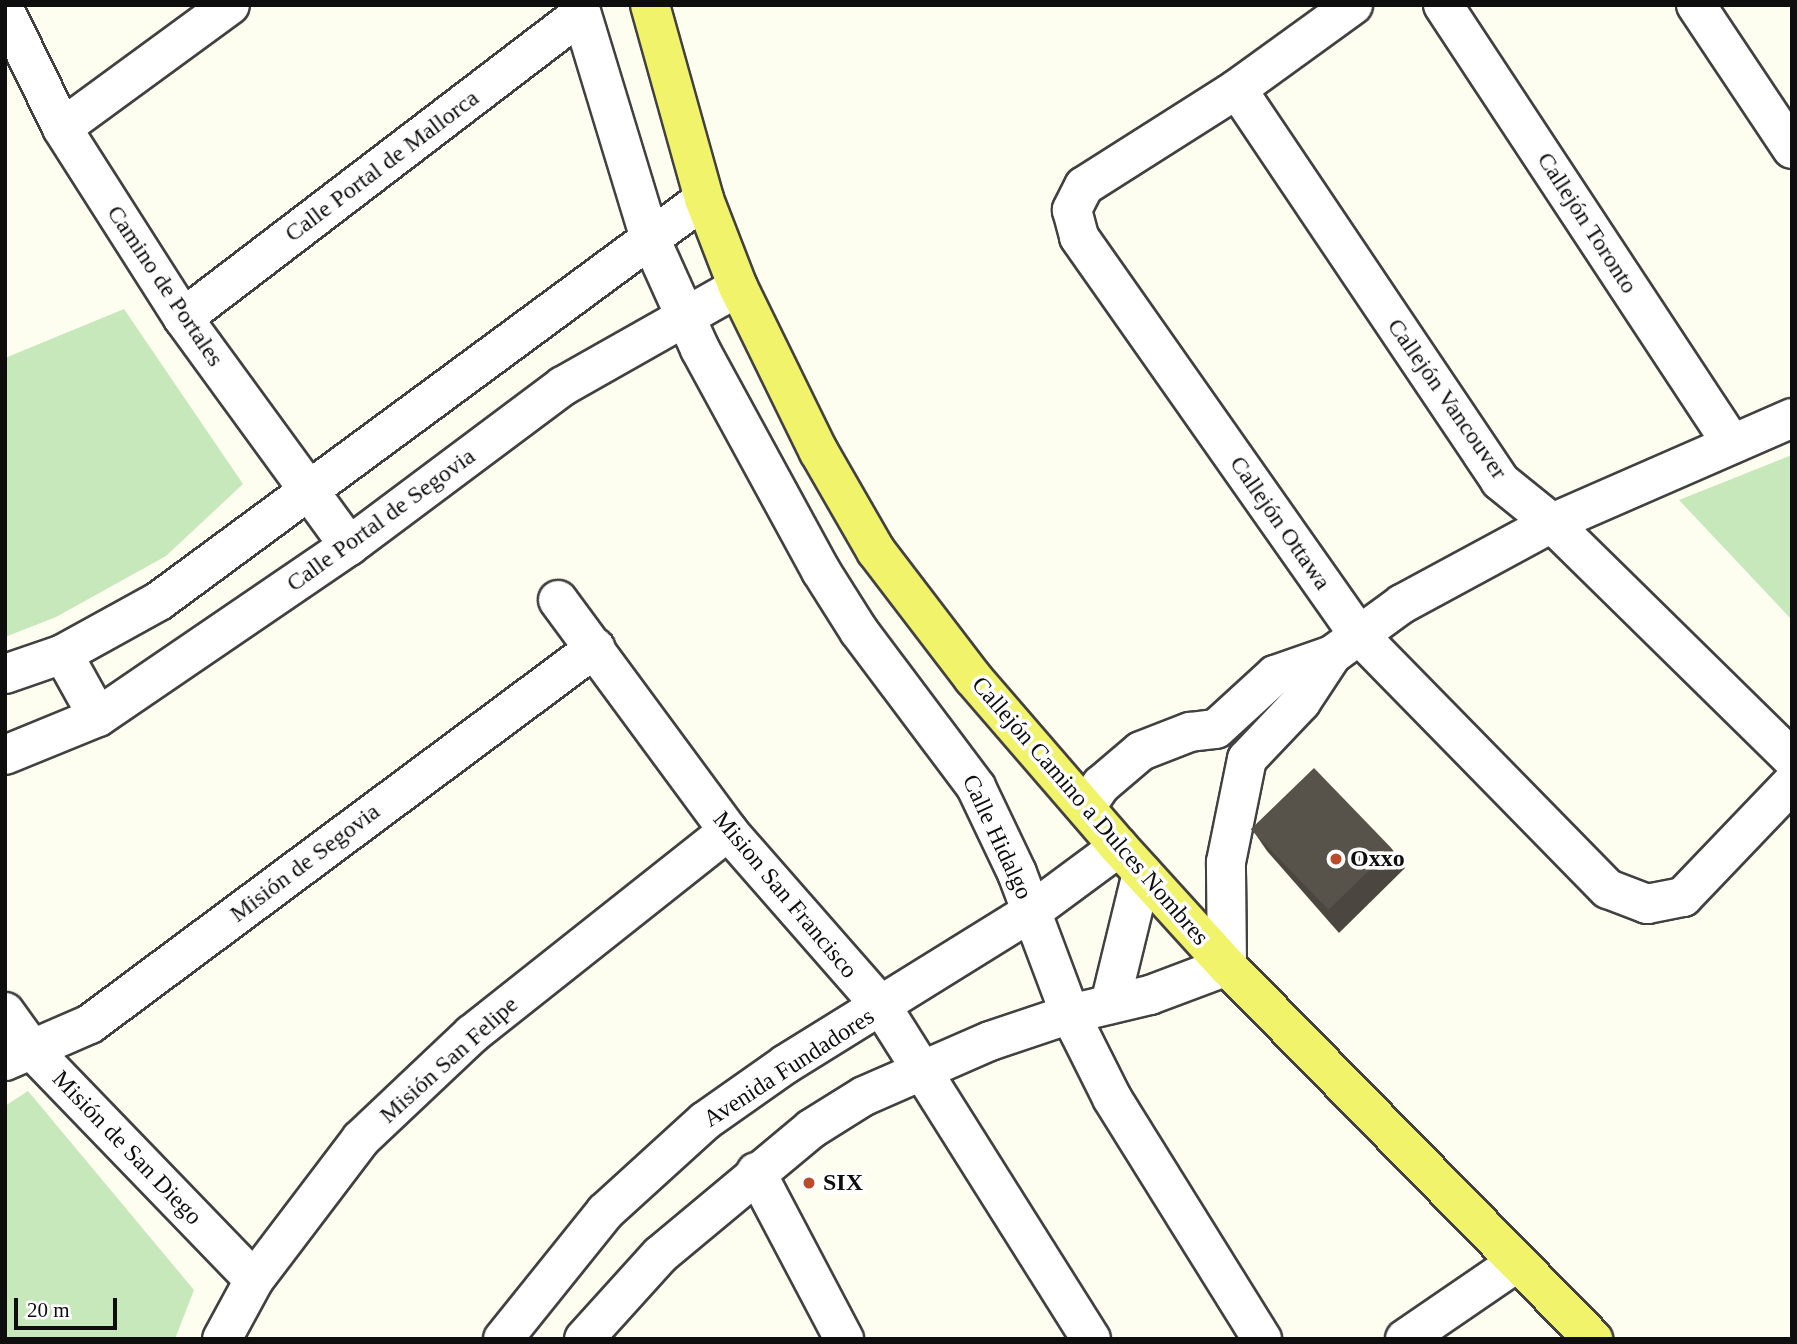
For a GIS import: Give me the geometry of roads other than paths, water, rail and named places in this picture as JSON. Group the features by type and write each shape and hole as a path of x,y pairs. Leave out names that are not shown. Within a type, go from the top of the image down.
{"main road":[{"name":"Callejón Camino a Dulces Nombres","path":"650,5 704,199 738,287 819,452 876,551 972,678 1130,860 1227,966 1593,1339"}],"street":[{"path":"62,128 230,5"},
{"name":"Callejón Ottawa","path":"1353,5 1237,89 1084,186 1076,197 1073,224 1345,645 1608,889 1626,899 1665,904 1683,897 1792,783"},
{"name":"Callejón Toronto","path":"1443,5 1731,441"},
{"path":"1696,5 1792,149"},
{"name":"Calle Hidalgo","path":"580,9 649,236 683,315 821,571 859,631 976,787 1003,840 1070,1014 1112,1098 1262,1339"},
{"name":"Calle Portal de Mallorca","path":"183,318 580,9"},
{"name":"Camino de Portales","path":"5,11 62,128 183,318 349,546"},
{"name":"Callejón Vancouver","path":"1237,89 1500,481 1552,523 1792,759"},
{"path":"5,674 63,654 159,601 649,236 704,199"},
{"name":"Calle Portal de Segovia","path":"11,756 97,717 349,546 563,386 683,315 738,287"},
{"path":"1086,807 1111,776 1141,751 1178,736 1216,729 1275,676 1345,645 1402,604 1552,523 1731,441 1792,418"},
{"name":"Mision San Francisco","path":"558,600 728,831 882,1007 923,1067 1091,1339"},
{"path":"590,1336 660,1255 756,1172 811,1129 923,1067 1070,1014 1163,991 1227,966 1226,862 1247,759 1301,702 1345,645"},
{"name":"Misión de Segovia","path":"19,1056 90,1024 595,648"},
{"path":"63,654 97,717"},
{"path":"1216,729 1247,759"},
{"name":"Misión San Felipe","path":"222,1339 254,1280 361,1139 472,1034 728,831"},
{"path":"1110,1004 1130,860"},
{"name":"Avenida Fundadores","path":"503,1339 605,1212 705,1121 786,1064 882,1007 1031,912 1130,860"},
{"name":"Misión de San Diego","path":"5,1012 19,1056 254,1280"},
{"path":"756,1172 844,1339"},
{"path":"1405,1339 1516,1263"}],"place":[{"name":"Oxxo","path":"1336,859"},
{"name":"SIX","path":"809,1183"}]}
